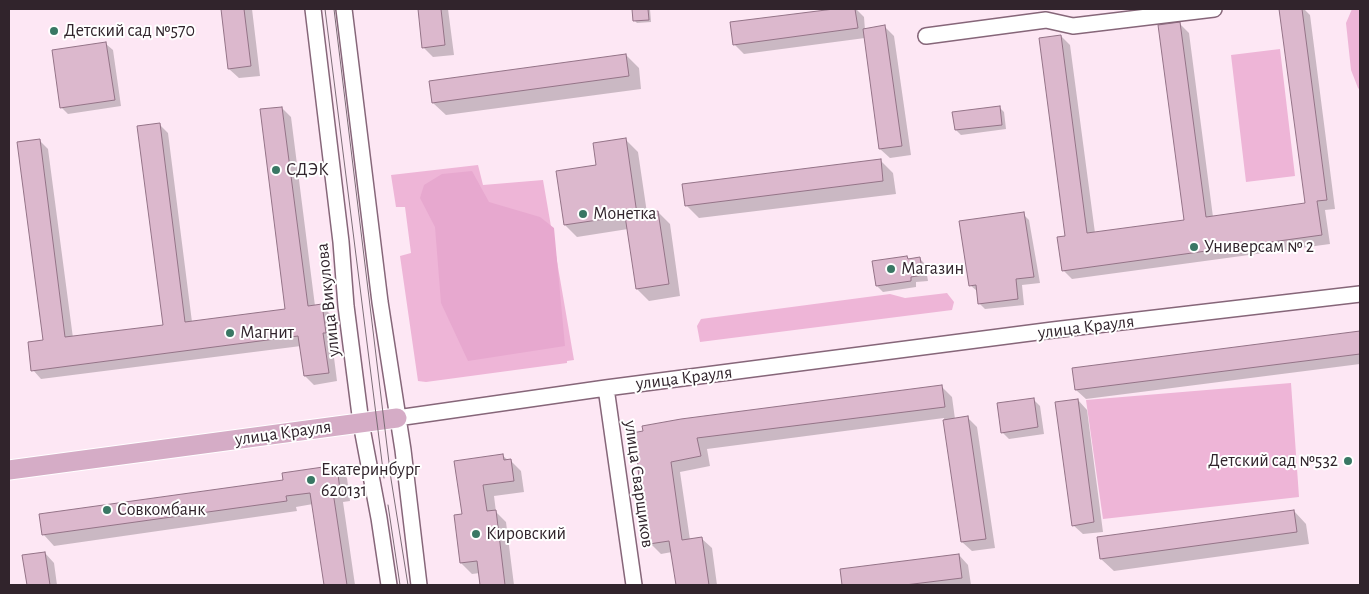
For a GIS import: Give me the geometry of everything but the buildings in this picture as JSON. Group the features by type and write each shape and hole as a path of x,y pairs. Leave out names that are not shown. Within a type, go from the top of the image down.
{"main road":[{"name":"улица Крауля","path":"9,470 398,418"}],"street":[{"name":"улица Викулова","path":"314,9 341,242 346,306 361,423 379,518 388,585"},
{"path":"344,9 380,302 398,418 419,585"},
{"path":"926,36 1046,20 1072,26 1214,9"},
{"name":"улица Крауля","path":"398,418 606,388 1053,330 1360,294"},
{"name":"улица Сварщиков","path":"606,388 634,585"}],"shaded area":[{"path":"1352,9 1360,9 1360,90 1351,70 1346,23"},
{"path":"1280,49 1295,176 1246,182 1231,55"},
{"path":"478,165 483,185 543,180 574,360 567,361 567,363 426,382 418,381 400,256 411,253 405,207 396,207 391,175"},
{"path":"472,171 489,202 540,217 554,228 565,346 468,361 441,303 435,227 420,198 424,185 442,174"},
{"path":"947,293 954,302 952,310 700,342 697,326 701,319 890,294 905,298"},
{"path":"1291,383 1299,497 1103,519 1086,400"}],"tram line":[{"path":"325,9 384,478"},
{"path":"334,9 391,479 408,585"},
{"path":"388,505 400,585"}],"place":[{"name":"Детский сад №570","path":"54,31"},
{"name":"СДЭК","path":"276,170"},
{"name":"Монетка","path":"583,214"},
{"name":"Универсам № 2","path":"1194,247"},
{"name":"Магазин","path":"891,269"},
{"name":"Магнит","path":"230,333"},
{"name":"Детский сад №532","path":"1348,461"},
{"name":"Екатеринбург 620131","path":"311,480"},
{"name":"Совкомбанк","path":"107,510"},
{"name":"Кировский","path":"476,534"}]}
